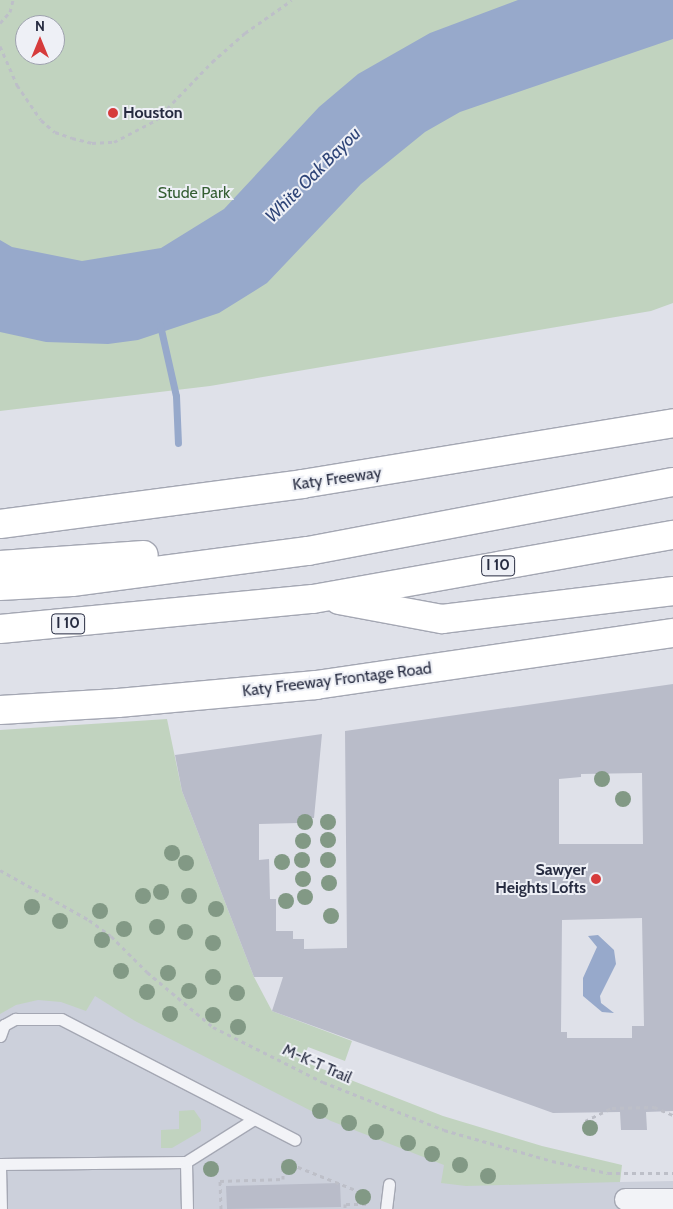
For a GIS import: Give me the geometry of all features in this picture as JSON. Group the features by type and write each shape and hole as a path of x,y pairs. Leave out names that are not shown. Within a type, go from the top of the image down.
{"main road":[{"name":"Katy Freeway","path":"0,524 302,484 673,423"},
{"path":"0,586 72,582 307,542 508,514 673,482"},
{"name":"I 10","path":"0,629 318,598 673,535"},
{"path":"0,565 307,542"},
{"path":"318,598 442,619 673,591"},
{"name":"Katy Freeway Frontage Road","path":"0,710 118,704 316,685 673,633"}],"street":[{"path":"625,1199 673,1199"}],"lane":[{"path":"0,1036 4,1025 15,1019 61,1018 295,1140"},
{"path":"1,1209 0,1165 186,1162 254,1119"},
{"path":"186,1162 187,1209"},
{"path":"386,1209 389,1184"}],"path":[{"path":"0,23 10,12 13,0"},
{"path":"0,46 16,85 41,120 55,132 92,144 114,142 156,120 239,39 292,0"},
{"name":"M-K-T Trail","path":"0,870 104,931 179,1001 213,1027 323,1082 444,1130 552,1160 608,1173 673,1173"},
{"path":"585,1121 612,1108 633,1110 654,1107 673,1113"},
{"path":"221,1209 220,1181 283,1179 283,1161 363,1193 366,1204 345,1204 345,1209"}],"shaded area":[{"path":"0,890 216,1042 620,1182 673,1181 673,1209 0,1209"}],"green space":[{"name":"Stude Park","path":"0,0 673,0 673,303 651,311 210,386 0,411"},
{"path":"167,719 182,791 254,977 272,1011 352,1041 345,1061 308,1047 302,1061 443,1116 542,1146 622,1165 620,1182 466,1186 441,1183 444,1165 331,1121 135,1021 95,996 86,1011 61,1002 38,1000 16,1005 0,1014 0,730"},
{"path":"194,1110 201,1120 201,1131 172,1148 161,1148 161,1130 179,1129 179,1111"}],"water":[{"name":"White Oak Bayou","path":"518,0 673,0 673,39 460,112 425,132 361,184 267,283 219,313 138,340 108,344 46,342 0,332 0,240 12,247 82,261 161,248 224,209 319,107 358,74 430,33"},
{"path":"598,935 614,950 616,964 600,996 601,1003 614,1013 602,1012 583,996 583,978 597,947 588,936"}],"building":[{"name":"Sawyer Heights Lofts","path":"673,684 673,1111 646,1112 647,1130 621,1130 620,1112 553,1113 272,1011 283,977 254,977 182,791 175,755 322,734 314,818 300,818 299,823 259,824 259,860 269,859 270,899 276,899 276,931 293,931 293,939 304,939 304,949 347,948 345,731","holes":["642,773 643,844 559,844 559,779 581,777 581,774","642,918 644,1026 632,1026 632,1038 567,1038 567,1032 561,1032 562,920"]},
{"path":"340,1183 341,1207 227,1209 226,1186"}],"waterway":[{"path":"160,325 176,396 178,443"}],"place":[{"name":"Houston","path":"113,113"},
{"name":"Sawyer Heights Lofts","path":"596,879"}]}
